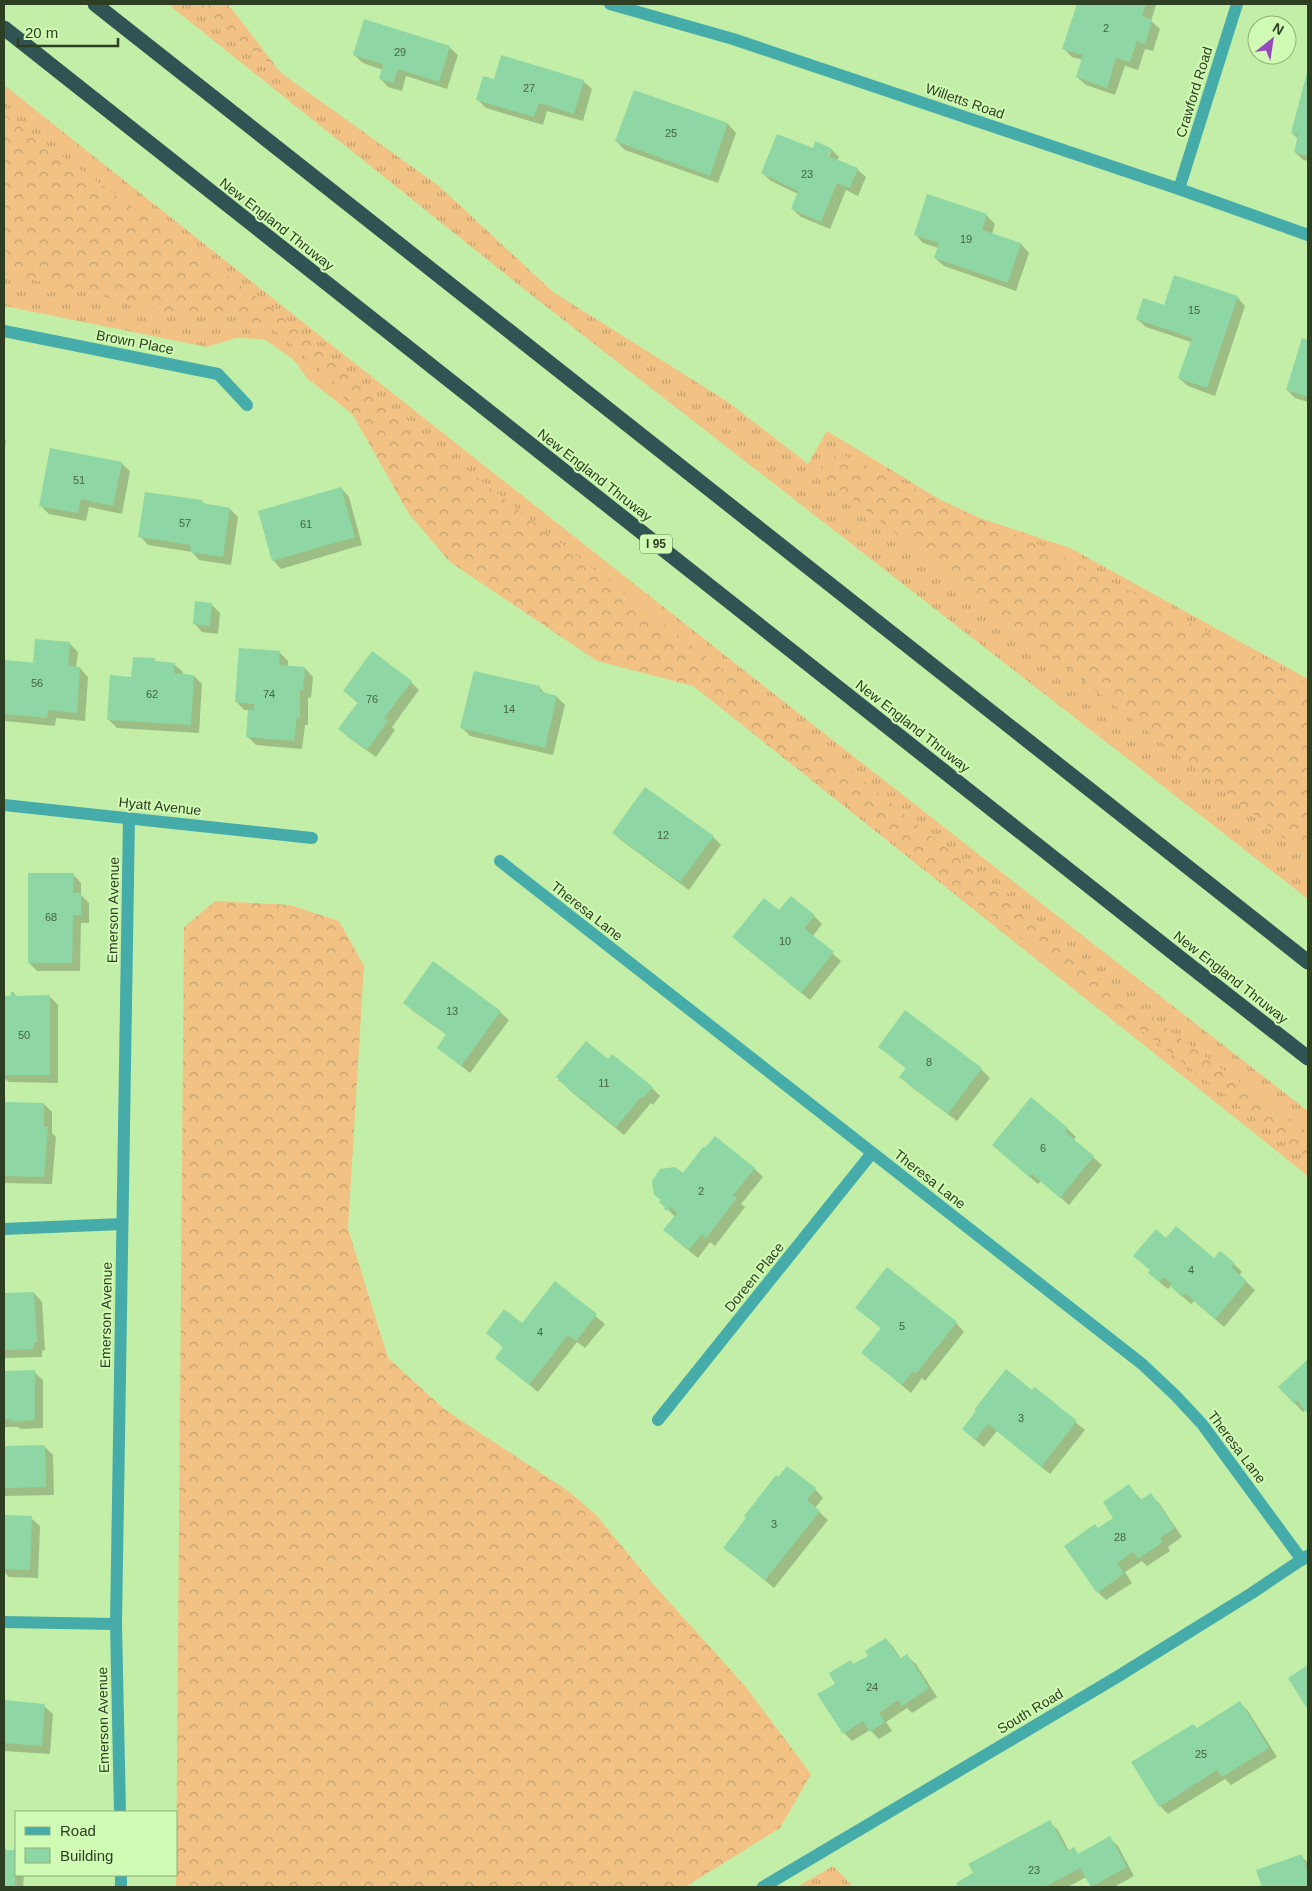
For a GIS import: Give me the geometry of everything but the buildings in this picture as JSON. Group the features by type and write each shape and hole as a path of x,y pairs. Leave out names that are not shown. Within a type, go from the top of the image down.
{"highway":[{"path":"95,4 1308,962"},
{"name":"New England Thruway","path":"4,28 1308,1058"}],"street":[{"name":"Willetts Road","path":"610,4 733,39 1179,189 1308,235"},
{"name":"Crawford Road","path":"1179,189 1237,4"},
{"name":"Brown Place","path":"4,331 218,374 247,405"},
{"name":"Hyatt Avenue","path":"4,805 312,838"},
{"name":"Emerson Avenue","path":"120,1811 116,1624 129,818"},
{"name":"Theresa Lane","path":"500,861 1142,1364 1175,1394 1202,1424 1305,1557"},
{"name":"Doreen Place","path":"658,1420 872,1153"},
{"path":"4,1229 122,1224"},
{"name":"South Road","path":"763,1887 1117,1677 1252,1593 1305,1557"},
{"path":"4,1622 116,1624"}],"green space":[{"path":"168,4 192,4 281,73 439,186 553,292 728,402 808,464 827,431 959,511 1070,548 1308,679 1308,899 534,297"},
{"path":"192,4 228,4 281,73"},
{"path":"4,85 654,600 1308,1111 1308,1176 307,378 294,360 264,339 236,338 207,347 4,306"},
{"path":"4,114 274,310 460,464 849,769 1169,1030 1308,1132 1308,1159 693,686 597,661 450,562 409,514 335,383 277,332 224,313 169,312 4,273"},
{"path":"838,453 1052,551 1308,684 1308,857 816,471"},
{"path":"215,901 290,905 339,921 364,966 348,1229 388,1358 444,1409 568,1491 596,1515 653,1584 745,1686 811,1774 780,1828 685,1887 176,1887 176,1876 178,1876 177,1811 184,927"},
{"path":"833,1866 853,1887 797,1887"}]}
